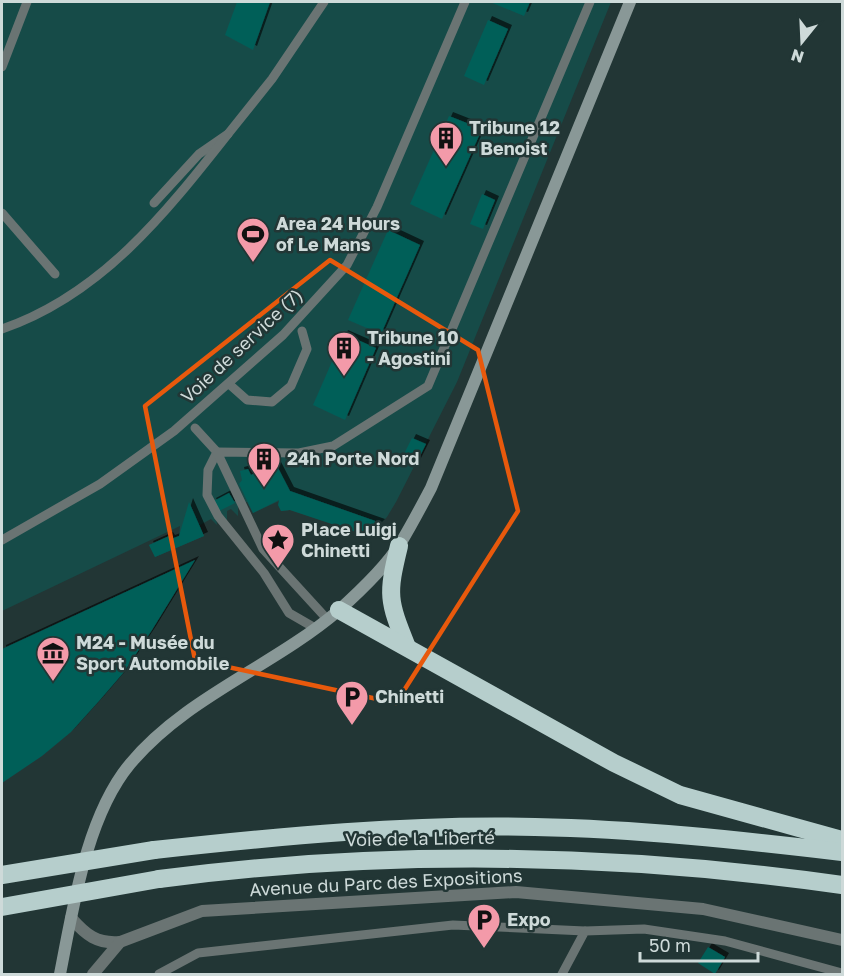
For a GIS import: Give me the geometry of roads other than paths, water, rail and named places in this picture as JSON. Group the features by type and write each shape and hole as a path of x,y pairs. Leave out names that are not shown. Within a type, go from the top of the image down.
{"highway":[{"path":"399,546 390,583 391,607 407,647"},
{"path":"333,615 407,647 614,763 681,795 843,840"},
{"name":"Voie de la Liberté","path":"2,875 154,850 295,835 401,828 498,827 681,835 843,852"},
{"name":"Voie de la Liberté","path":"2,907 159,879 273,866 489,857 662,864 843,885"}],"street":[{"path":"60,975 71,918 94,832 109,797 129,765 162,731 195,706 333,615 399,546 431,488 630,2"},
{"name":"Avenue du Parc des Expositions","path":"120,942 202,911 516,892 703,909 843,940"},
{"path":"71,918 94,940 106,943 120,942"},
{"path":"93,975 120,942"}],"lane":[{"path":"2,67 27,2"},
{"path":"2,328 48,310 88,285 123,255 171,206 272,79 324,2"},
{"name":"Voie de service (7)","path":"2,540 99,484 174,431 283,335 347,265 377,207 465,2"},
{"path":"217,452 299,453 333,446 428,386 590,2"},
{"path":"154,203 199,154 228,134"},
{"path":"2,213 55,273"},
{"path":"229,384 247,400 272,402 291,386 307,349 302,331"},
{"path":"195,428 217,452 263,549 333,615"},
{"path":"217,452 208,470 207,495 218,516 264,573 289,613 315,628"},
{"path":"159,975 198,953 453,925 585,931 644,929 725,941 843,973"},
{"path":"562,975 585,931"}],"place":[{"name":"Tribune 12 - Benoist","path":"446,167"},
{"name":"Area 24 Hours of Le Mans","path":"253,263"},
{"name":"Tribune 10 - Agostini","path":"344,377"},
{"name":"24h Porte Nord","path":"264,488"},
{"name":"Place Luigi Chinetti","path":"278,569"},
{"name":"M24 - Musée du Sport Automobile","path":"53,682"},
{"name":"Chinetti","path":"352,726"},
{"name":"Expo","path":"484,949"}]}
